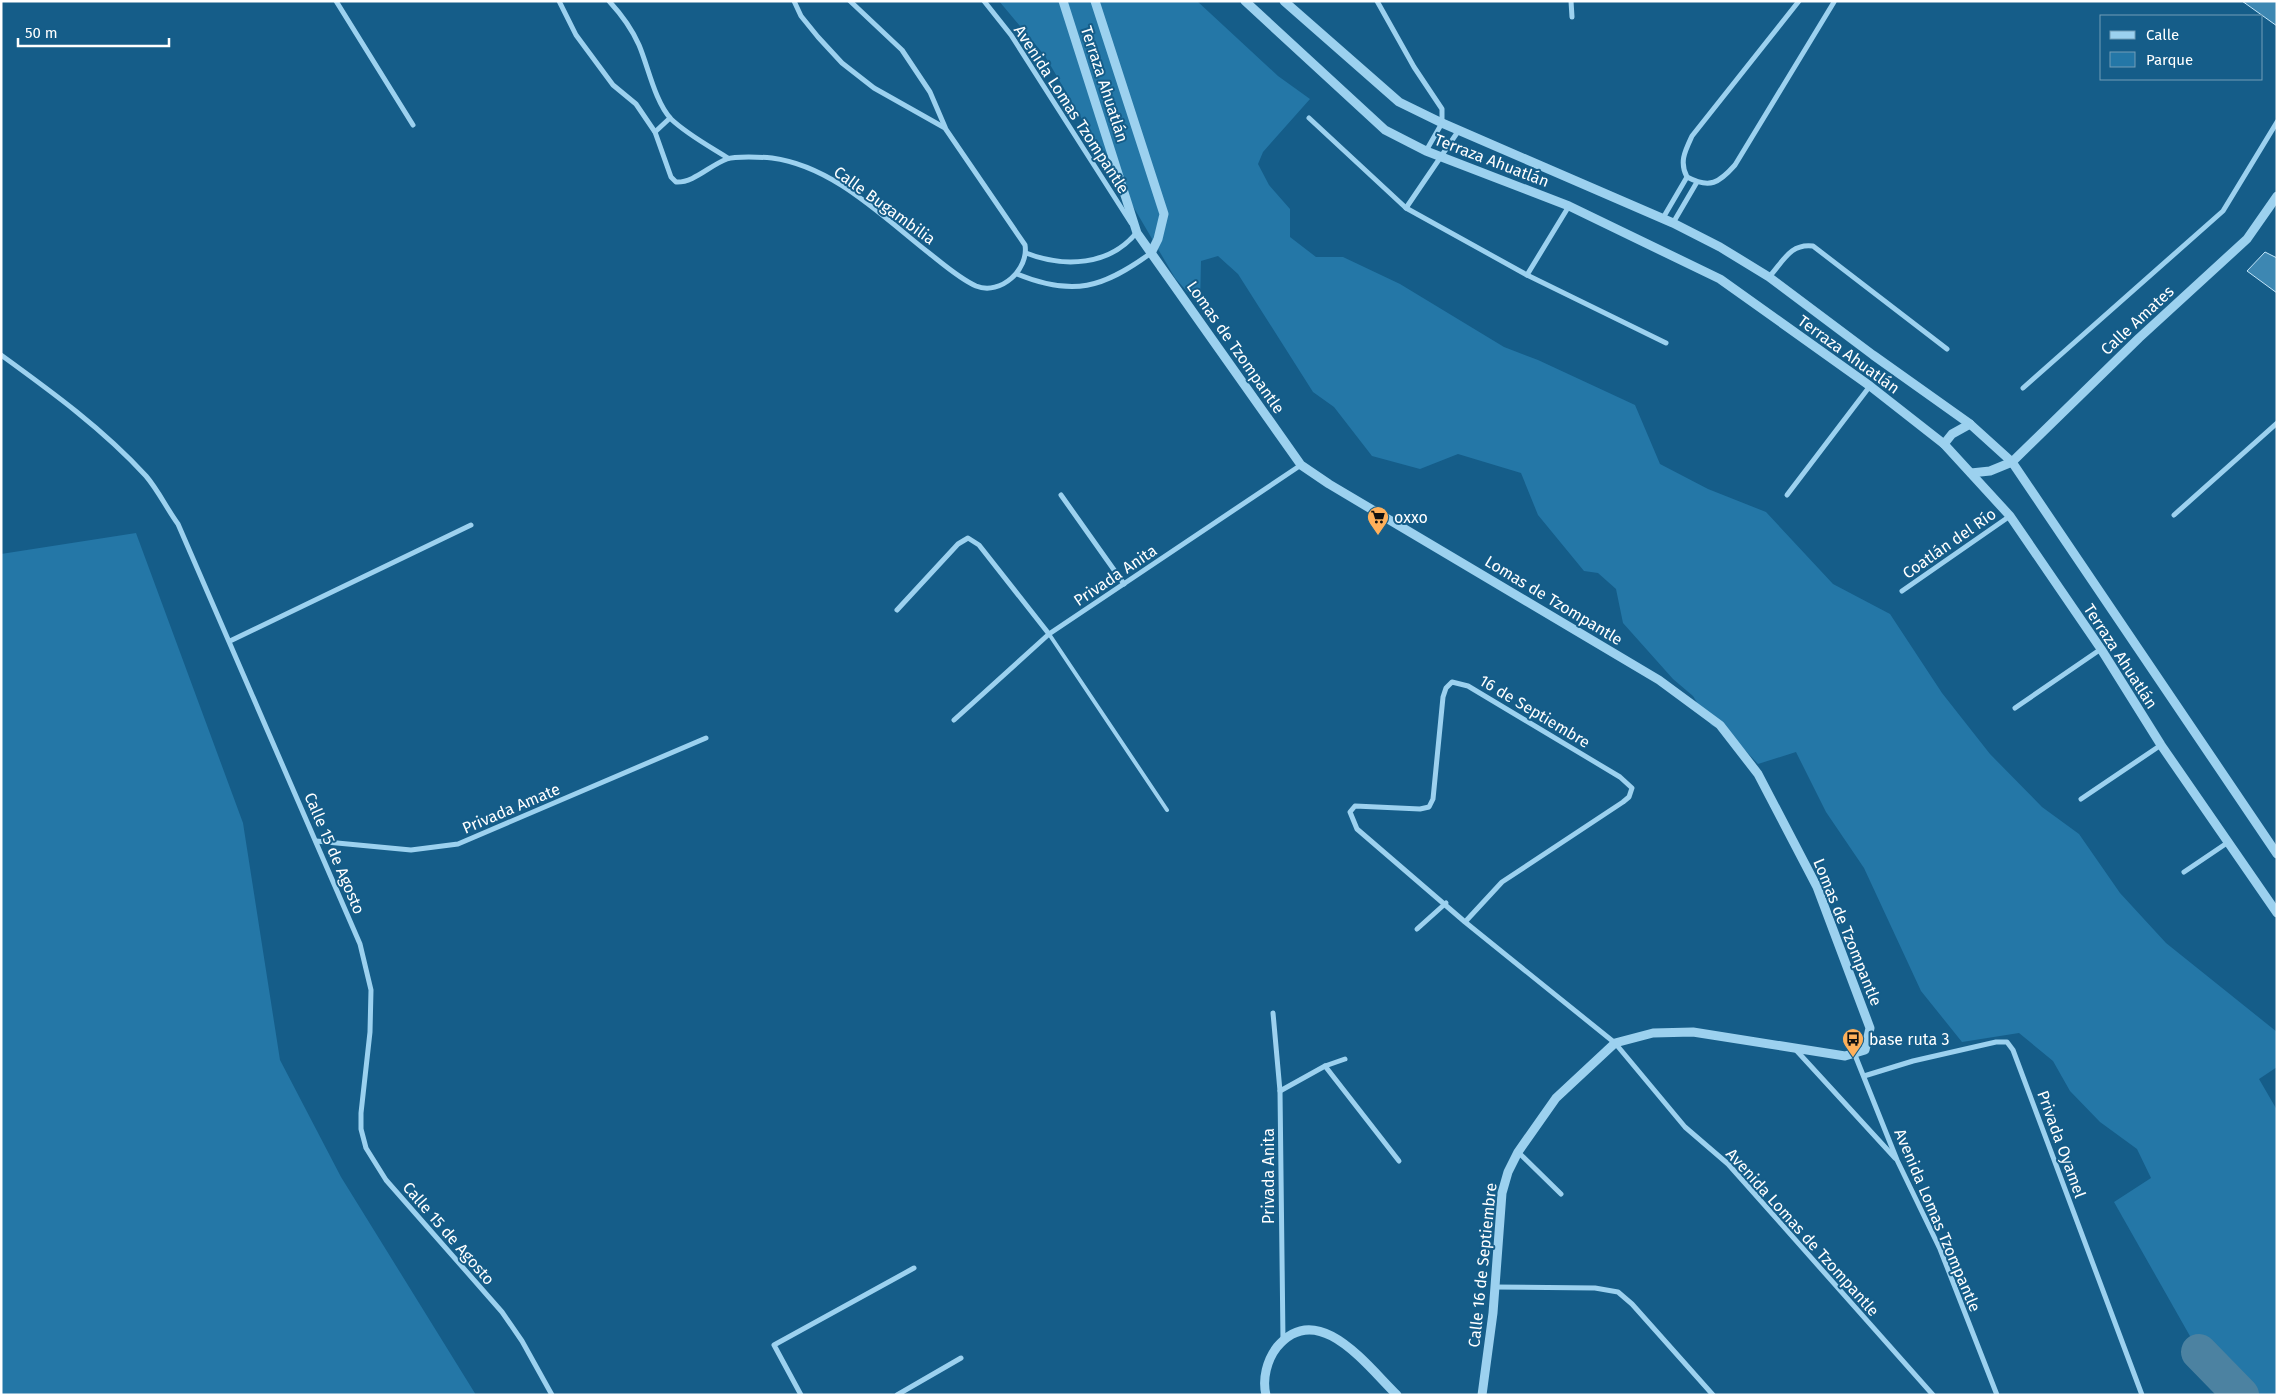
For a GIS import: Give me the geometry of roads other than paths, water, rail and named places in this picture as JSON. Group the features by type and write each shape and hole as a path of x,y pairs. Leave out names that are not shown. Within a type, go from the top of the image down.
{"street":[{"path":"336,1 413,125"},
{"name":"Calle Bugambilia","path":"559,1 576,35 613,85 636,104 655,132 670,176 676,182 685,182 728,158 772,158 795,164 822,175 862,201 941,262 976,286 999,285 1017,274"},
{"path":"609,1 623,17 639,44 650,80 670,118 698,140 728,158"},
{"path":"794,1 801,16 842,63 874,88 945,128"},
{"path":"850,1 902,50 930,92 945,128 1025,245 1026,253 1017,274 1038,282 1060,287 1082,286 1104,282 1125,272 1151,253"},
{"name":"Avenida Lomas Tzompantle","path":"984,1 1011,35 1137,233"},
{"name":"Terraza Ahuatlán","path":"1063,1 1137,233"},
{"name":"Terraza Ahuatlán","path":"1095,1 1164,214 1158,239 1151,253"},
{"name":"Terraza Ahuatlán","path":"1245,1 1385,130 1426,150 1569,206 1720,279 1870,386 1944,444 2010,516 2101,649 2161,745 2277,913"},
{"name":"Terraza Ahuatlán","path":"1284,1 1399,102 1442,123 1663,218 1720,247 1769,278 1872,355 1970,424 2012,462 2277,854"},
{"path":"1377,1 1414,67 1439,104 1443,117 1442,123 1426,150"},
{"path":"1571,1 1572,17"},
{"path":"1799,1 1692,136 1683,153 1683,169 1687,177 1697,182 1713,183 1722,180 1735,165 1835,2 1826,1"},
{"path":"655,132 670,118"},
{"path":"1308,118 1406,208 1527,275 1666,343"},
{"path":"2023,388 2223,211 2277,122"},
{"path":"1406,208 1460,130"},
{"path":"1663,218 1687,177"},
{"path":"1673,223 1697,182"},
{"name":"Calle Amates","path":"2012,462 2139,338 2247,239 2277,196"},
{"path":"1527,275 1569,206"},
{"path":"1026,253 1053,262 1081,263 1099,258 1116,250 1137,233"},
{"name":"Lomas de Tzompantle","path":"1137,233 1301,465 1329,484 1659,680 1720,725 1758,774 1817,888 1870,1028 1865,1050 1856,1055"},
{"path":"1769,278 1794,248 1801,244 1813,246 1947,349"},
{"name":"Calle 15 de Agosto","path":"1,355 84,416 147,477 178,524 360,944 371,990 370,1032 361,1113 361,1129 366,1148 386,1180 502,1312 522,1342 552,1395"},
{"path":"1787,495 1870,386"},
{"path":"2174,516 2277,423"},
{"path":"1944,444 1952,434 1970,424"},
{"path":"1971,473 1990,471 2012,462"},
{"name":"Privada Anita","path":"954,720 1049,634 1301,465"},
{"path":"1061,495 1124,584"},
{"name":"Coatlán del Río","path":"1902,591 2010,516"},
{"path":"230,641 471,525"},
{"path":"897,610 958,544 968,538 979,545 1049,634"},
{"path":"2015,708 2101,649"},
{"name":"16 de Septiembre","path":"1465,922 1502,882 1622,802 1629,796 1632,788 1620,777 1460,683 1452,682 1446,688 1443,697 1433,799 1429,807 1420,809 1355,806 1350,812 1357,829 1465,922 1615,1043"},
{"name":"Privada Amate","path":"316,841 411,850 458,844 706,738"},
{"path":"2081,799 2161,745"},
{"path":"2184,872 2227,843"},
{"path":"1417,929 1446,904"},
{"name":"Privada Anita","path":"1273,1013 1280,1091 1283,1340"},
{"name":"Calle 16 de Septiembre","path":"1482,1395 1493,1314 1502,1194 1508,1172 1518,1152 1556,1098 1615,1043 1653,1033 1673,1031 1693,1032 1845,1056 1856,1055"},
{"name":"Privada Oyamel","path":"1864,1076 1922,1059 1996,1042 2007,1042 2013,1050 2142,1395"},
{"name":"Avenida Lomas de Tzompantle","path":"1615,1043 1685,1128 1728,1164 1933,1395"},
{"path":"1794,1048 1897,1160"},
{"name":"Avenida Lomas Tzompantle","path":"1856,1055 1897,1160 1940,1249 1997,1395"},
{"path":"1280,1091 1325,1066 1345,1059"},
{"path":"1325,1066 1399,1161"},
{"path":"1518,1152 1561,1194"},
{"path":"801,1395 774,1345 914,1268"},
{"path":"1494,1287 1595,1288 1618,1292 1632,1304 1713,1395"},
{"path":"1266,1395 1265,1377 1268,1362 1283,1340 1297,1332 1310,1329 1325,1331 1338,1338 1397,1395"},
{"path":"897,1395 961,1358"}],"lane":[{"path":"1049,634 1167,810"}],"waterway":[{"path":"2199,1352 2241,1395"}],"place":[{"name":"oxxo","path":"1378,536"},
{"name":"base ruta 3","path":"1853,1058"}]}
